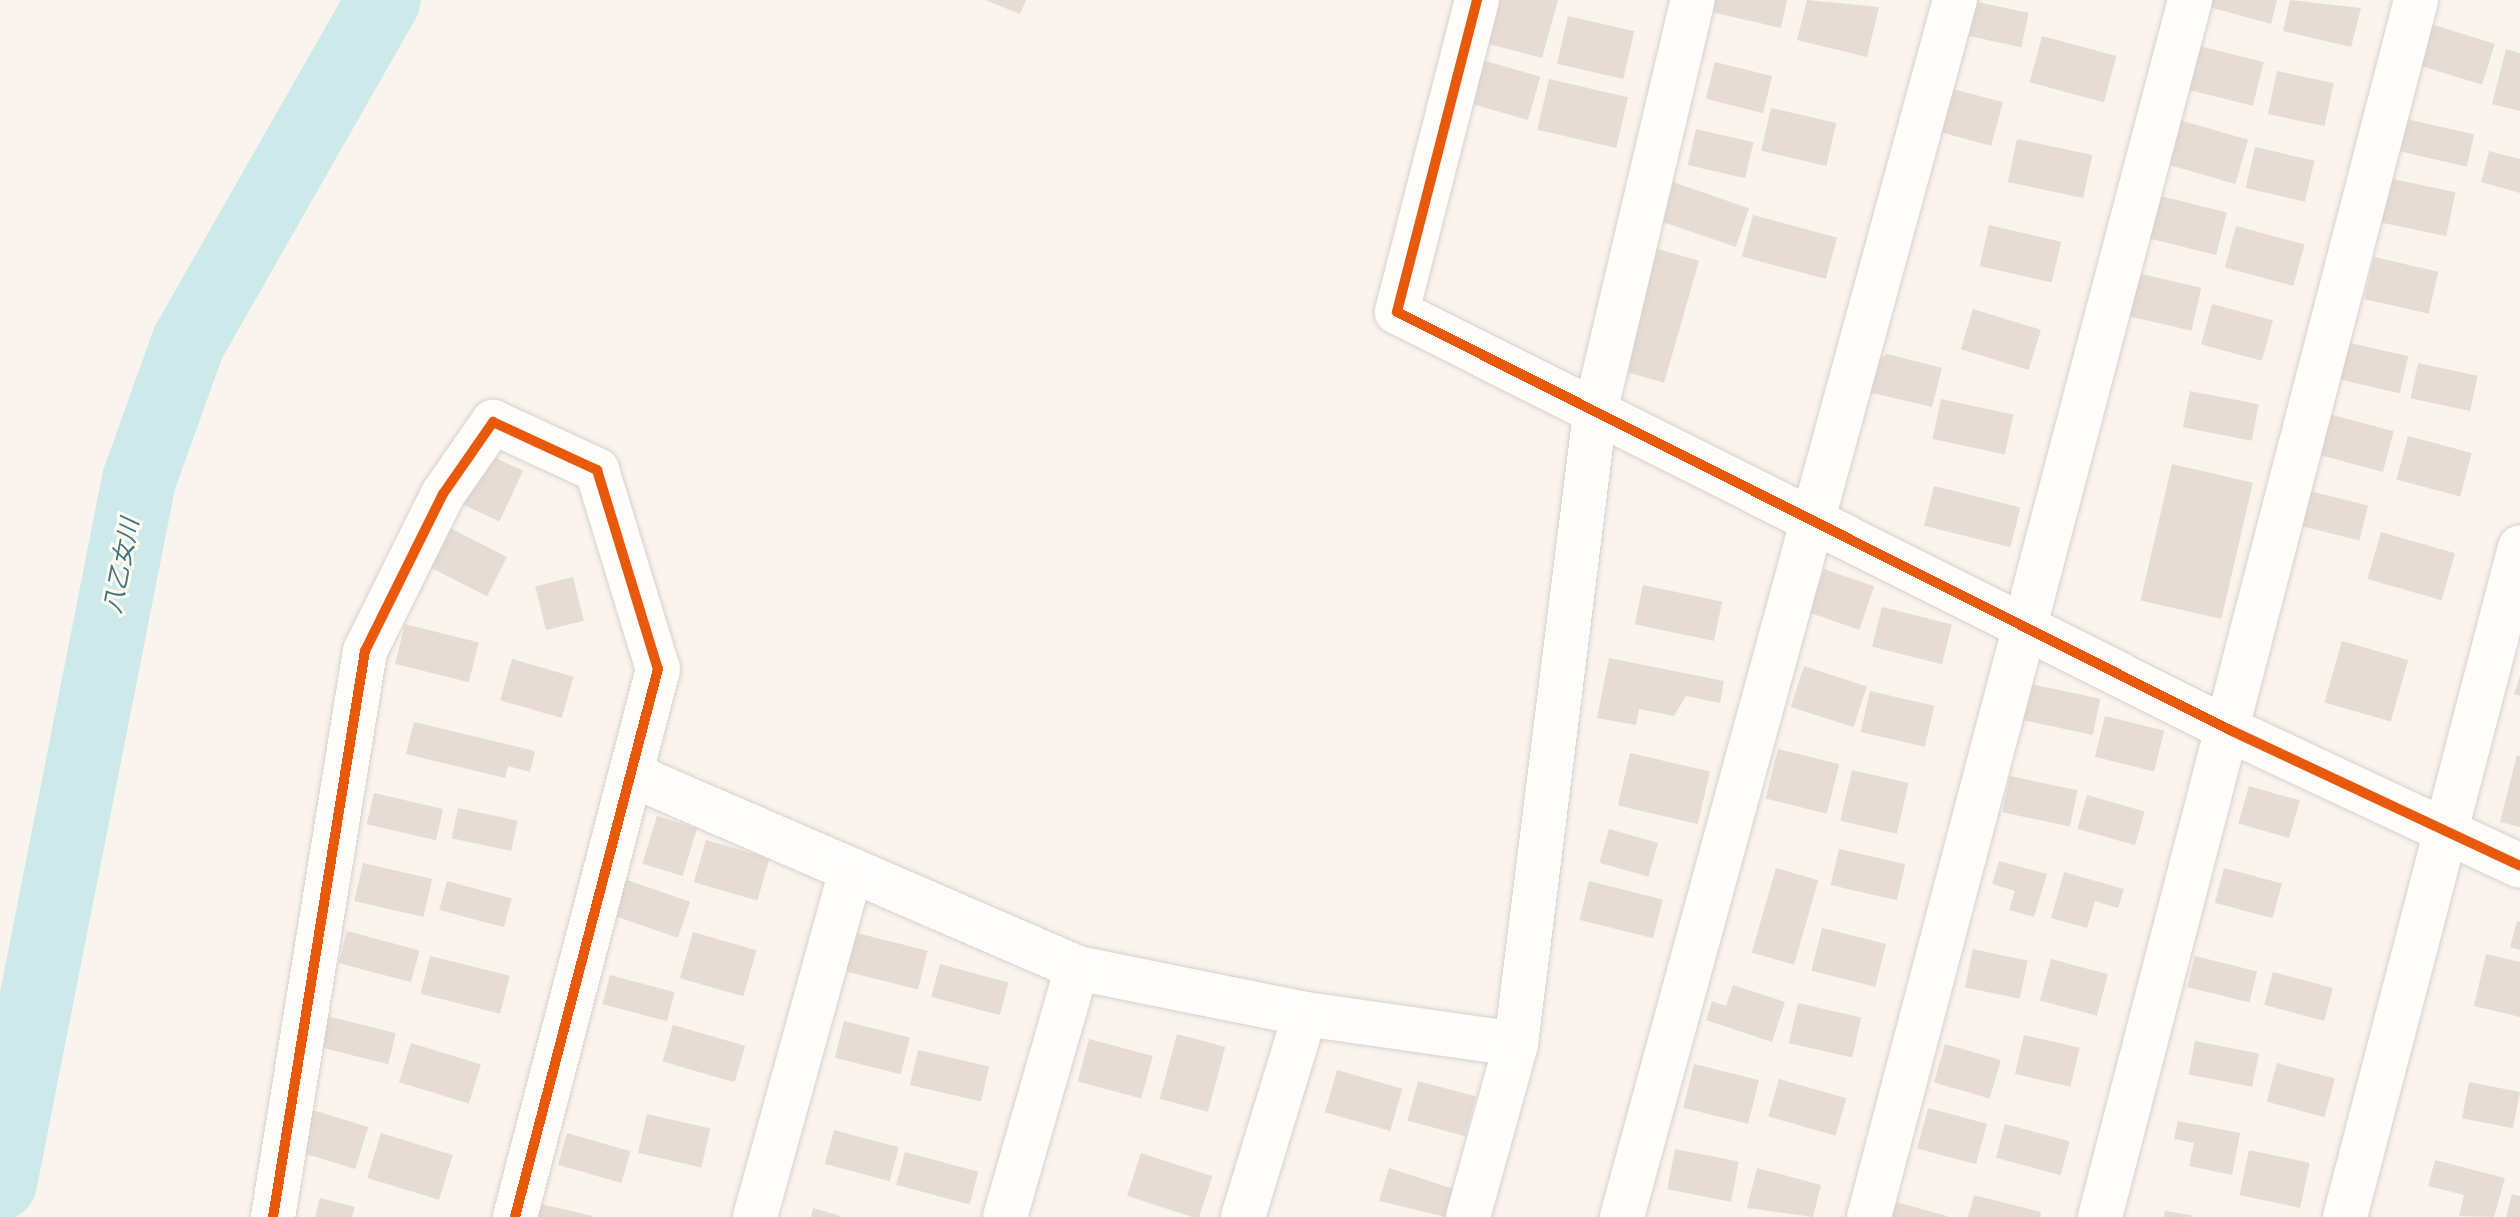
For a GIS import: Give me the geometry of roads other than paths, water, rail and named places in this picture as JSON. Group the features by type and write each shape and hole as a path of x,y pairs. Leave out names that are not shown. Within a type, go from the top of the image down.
{"street":[{"path":"1477,0 1397,312 1595,413 1819,520 2230,730 2445,828 2520,866"},
{"path":"1468,1217 1516,1044 1595,413 1693,0"},
{"path":"1622,1217 1819,520 1955,0"},
{"path":"1869,1217 2190,0"},
{"path":"2100,1217 2230,730 2416,0"},
{"path":"273,1217 365,651 443,494 493,422 597,470 658,669 515,1217"},
{"path":"2345,1217 2520,547"},
{"path":"632,775 1077,968 1305,1014 1516,1044"},
{"path":"755,1217 851,870"},
{"path":"1005,1217 1077,968"},
{"path":"1243,1217 1305,1014"}],"waterway":[{"name":"八乙女川","path":"0,1183 139,480 188,343 384,0"}]}
